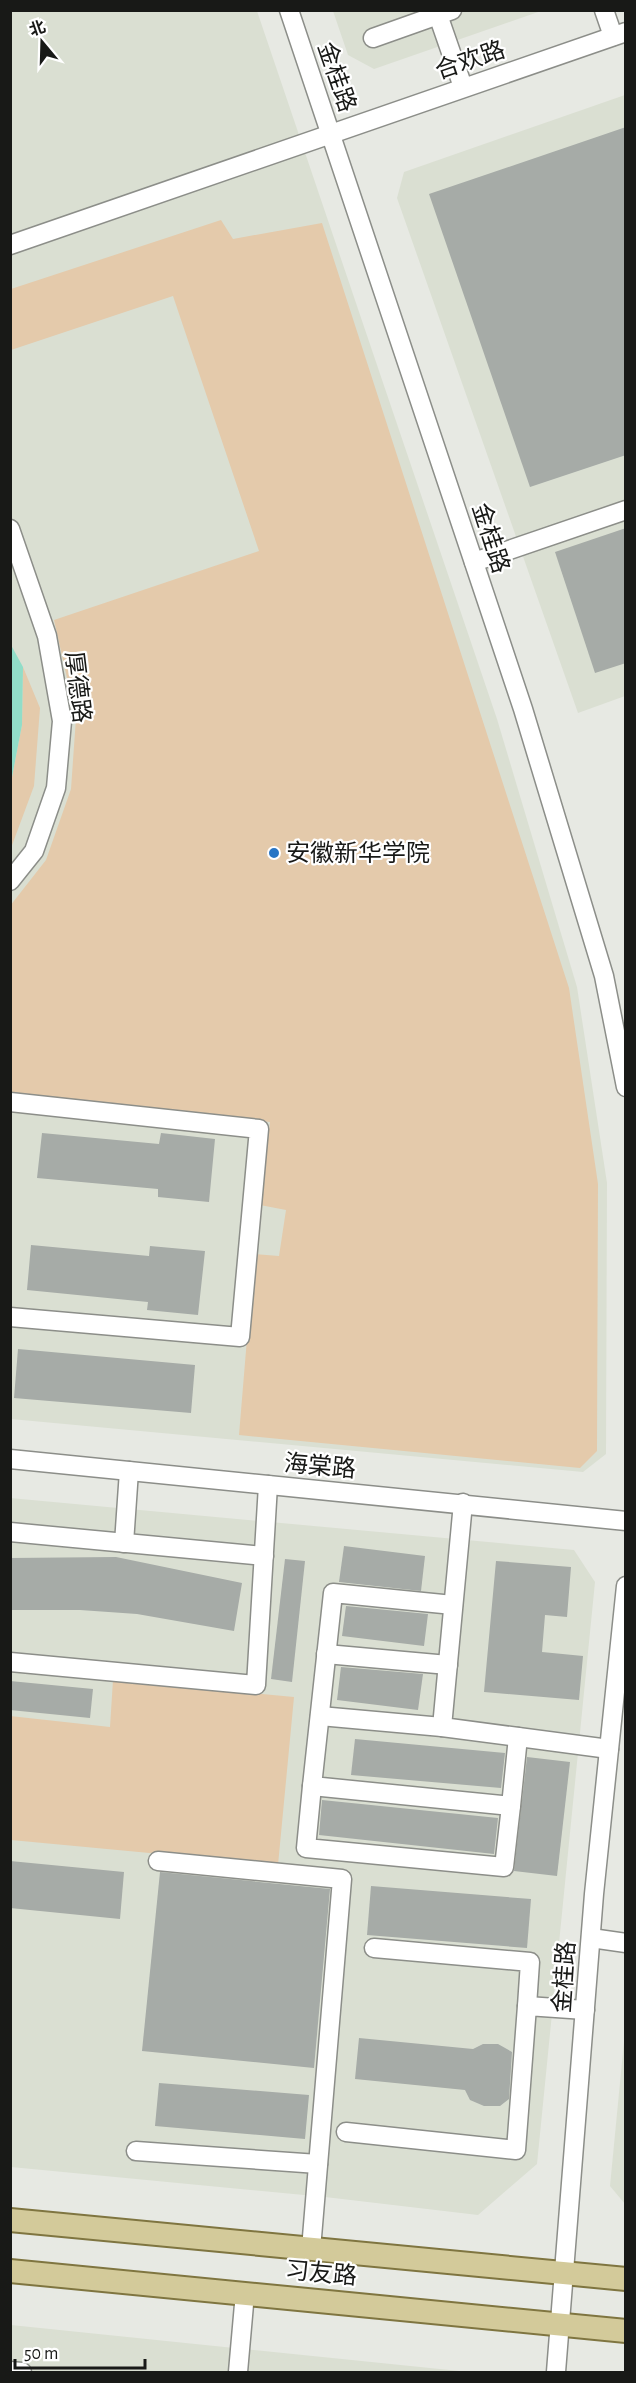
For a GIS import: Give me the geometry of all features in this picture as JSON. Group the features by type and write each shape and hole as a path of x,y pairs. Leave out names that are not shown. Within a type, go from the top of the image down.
{"main road":[{"name":"习友路","path":"10,2220 626,2279"},
{"name":"习友路","path":"10,2271 626,2331"}],"street":[{"name":"金桂路","path":"289,10 523,709 604,976 626,1087"},
{"path":"604,10 619,34"},
{"path":"373,38 445,13 463,87"},
{"name":"合欢路","path":"10,245 330,132 619,34"},
{"path":"474,562 626,510"},
{"name":"厚德路","path":"10,529 47,636 62,722 56,788 34,851 10,881"},
{"path":"10,1102 259,1128 240,1337 10,1317"},
{"name":"海棠路","path":"10,1459 626,1521"},
{"path":"124,1543 129,1471"},
{"path":"10,1662 256,1685 268,1485"},
{"path":"442,1727 463,1503"},
{"path":"10,1532 264,1557"},
{"name":"金桂路","path":"556,2373 591,1938 626,1586"},
{"path":"453,1605 333,1593 306,1848 504,1867 518,1737"},
{"path":"326,1654 448,1665"},
{"path":"320,1716 442,1727 609,1749"},
{"path":"312,1786 511,1806"},
{"path":"158,1861 342,1879 311,2249"},
{"path":"591,1938 626,1942"},
{"path":"346,2132 516,2150 530,1962 374,1948"},
{"path":"526,2006 585,2010"},
{"path":"136,2151 318,2164"},
{"path":"238,2373 245,2293"},
{"path":"10,2371 22,2373"}],"shaded area":[{"name":"安徽新华学院","path":"10,11 257,11 497,719 577,987 607,1183 606,1454 583,1472 11,1419"},
{"path":"333,11 541,11 374,69 348,55"},
{"path":"625,95 625,696 578,713 397,198 404,172"},
{"name":"安徽新华学院","path":"221,220 233,239 322,223 569,988 598,1184 597,1451 580,1468 239,1435 254,1254 279,1256 286,1210 260,1205 270,1122 11,1092 10,906 46,860 71,789 76,718 54,620 259,551 173,296 11,350 11,289"},
{"path":"11,645 23,667 22,725 11,782"},
{"path":"23,667 40,708 34,786 11,848 11,782 22,725"},
{"path":"10,1498 574,1550 595,1582 537,2164 478,2215 325,2197 11,2167"},
{"path":"113,1680 294,1697 278,1865 11,1840 10,1716 110,1727"},
{"path":"625,2031 625,2204 610,2186"},
{"path":"11,2325 469,2372 11,2372"}],"building":[{"path":"626,127 626,455 530,487 429,194"},
{"path":"626,528 626,663 595,673 555,552"},
{"path":"42,1133 159,1144 161,1133 215,1139 209,1202 158,1197 158,1189 37,1178"},
{"path":"31,1245 149,1256 150,1246 205,1251 198,1315 147,1310 148,1302 27,1290"},
{"path":"18,1349 195,1365 191,1413 14,1398"},
{"path":"344,1546 425,1556 421,1591 339,1582"},
{"path":"116,1557 242,1583 234,1631 137,1614 80,1610 10,1610 10,1558"},
{"path":"285,1559 305,1561 292,1682 271,1679"},
{"path":"496,1561 571,1567 567,1617 545,1615 542,1652 583,1656 579,1700 484,1692"},
{"path":"346,1606 428,1614 424,1646 342,1636"},
{"path":"341,1667 423,1674 418,1710 337,1700"},
{"path":"10,1681 93,1689 90,1718 10,1710"},
{"path":"355,1739 505,1753 501,1788 351,1775"},
{"path":"527,1757 570,1762 557,1876 514,1871"},
{"path":"322,1800 498,1818 494,1854 319,1835"},
{"path":"10,1861 124,1872 120,1919 10,1908"},
{"path":"160,1872 330,1889 314,2068 142,2051"},
{"path":"371,1886 531,1899 527,1948 367,1935"},
{"path":"359,2038 473,2049 483,2044 498,2044 512,2052 509,2099 500,2106 484,2106 470,2100 465,2090 355,2079"},
{"path":"159,2083 309,2095 305,2139 155,2126"}],"place":[{"name":"安徽新华学院","path":"274,853"}]}
